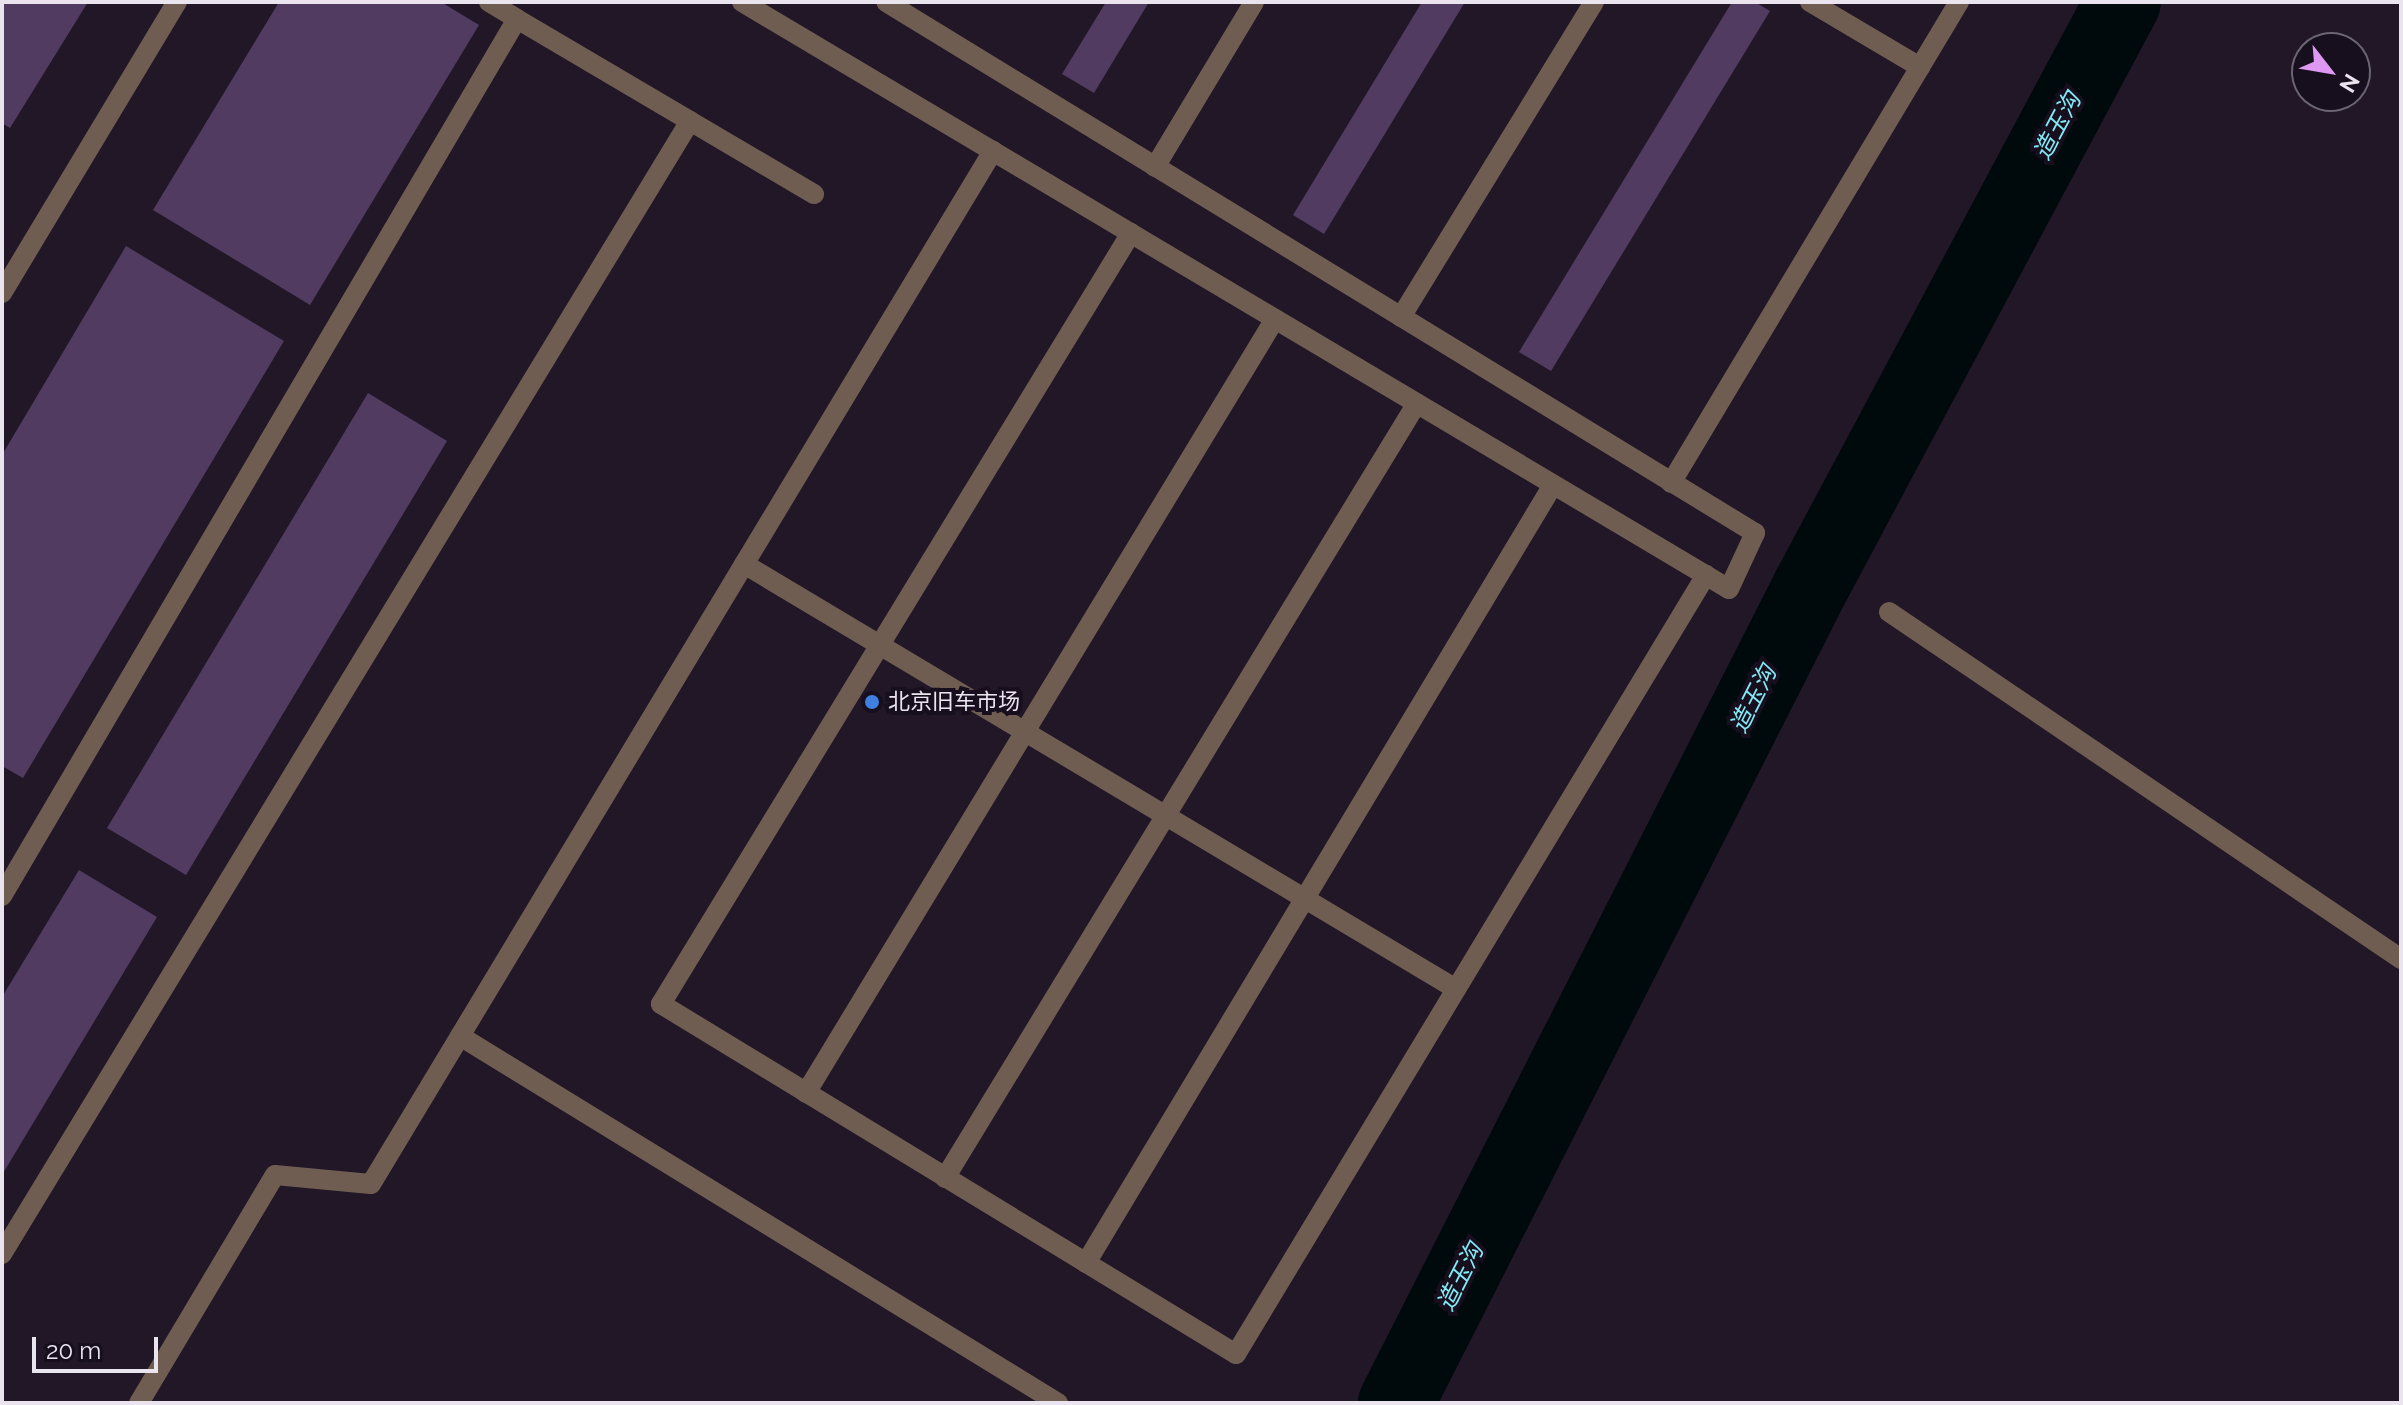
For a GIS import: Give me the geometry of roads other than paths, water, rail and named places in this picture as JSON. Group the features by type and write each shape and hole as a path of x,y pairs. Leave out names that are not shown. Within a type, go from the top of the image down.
{"street":[{"path":"2,293 177,2"},
{"path":"489,2 814,194"},
{"path":"742,2 1729,589 1755,533 886,2"},
{"path":"1155,167 1254,2"},
{"path":"1401,317 1594,2"},
{"path":"1810,2 1920,67"},
{"path":"1671,483 1959,2"},
{"path":"2,896 517,19"},
{"path":"2,1254 690,121"},
{"path":"139,1403 275,1175 371,1184 993,151"},
{"path":"1131,233 661,1004 1236,1354 1706,575"},
{"path":"806,1093 1275,319"},
{"path":"945,1178 1417,403"},
{"path":"1086,1263 1553,485"},
{"path":"744,564 1456,989"},
{"path":"1889,612 2401,959"},
{"path":"460,1036 1058,1403"}],"waterway":[{"name":"造玉沟","path":"1396,1403 1810,588 2123,2"}],"place":[{"name":"北京旧车市场","path":"872,702"}]}
